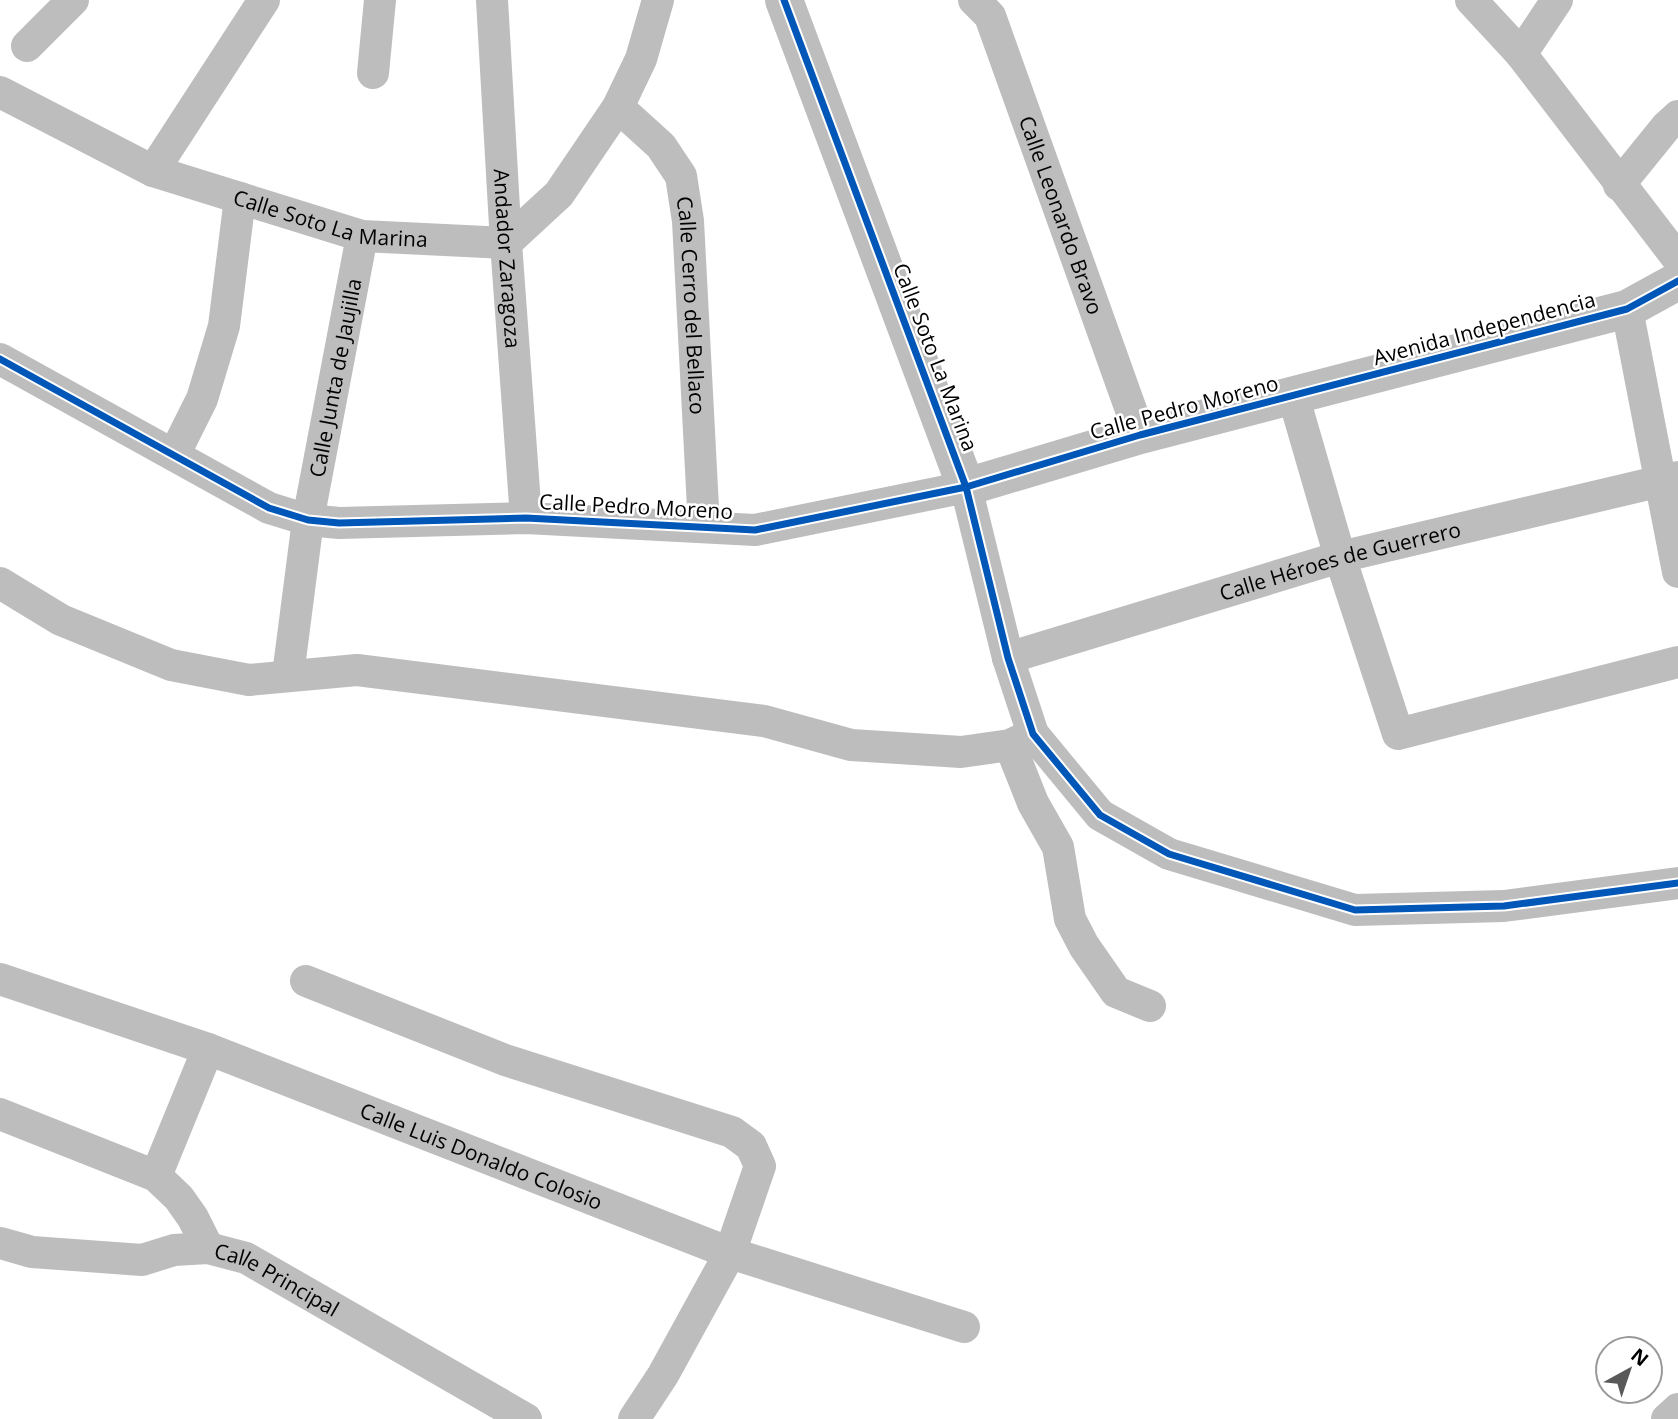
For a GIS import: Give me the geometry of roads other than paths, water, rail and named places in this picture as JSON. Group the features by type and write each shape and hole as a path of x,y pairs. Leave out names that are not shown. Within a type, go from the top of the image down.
{"street":[{"path":"27,46 73,0"},
{"path":"153,171 264,0"},
{"path":"373,73 380,0"},
{"name":"Andador Zaragoza","path":"492,0 526,518"},
{"path":"506,243 559,194 618,107 641,59 658,0"},
{"name":"Calle Soto La Marina","path":"784,0 966,487 1008,658 1033,803 1058,847 1070,919 1084,946 1116,992 1150,1006"},
{"name":"Calle Leonardo Bravo","path":"974,0 990,16 1140,435"},
{"path":"1471,0 1521,54 1678,259"},
{"path":"1521,54 1557,0"},
{"name":"Calle Soto La Marina","path":"0,92 153,171 362,236 506,243"},
{"name":"Calle Cerro del Bellaco","path":"618,107 661,146 681,176 688,221 704,527"},
{"path":"1619,185 1678,116"},
{"path":"174,455 202,399 224,326 240,198"},
{"name":"Calle Junta de Jaujilla","path":"288,675 308,520 362,236"},
{"name":"Avenida Independencia","path":"1293,395 1627,309 1678,281"},
{"path":"1627,309 1669,479 1678,572"},
{"name":"Calle Pedro Moreno","path":"0,359 269,508 308,520 339,523 526,518 755,530 966,487 1140,435 1293,395"},
{"path":"1293,395 1340,557 1398,734 1678,662"},
{"name":"Calle Héroes de Guerrero","path":"1008,658 1340,557 1669,479"},
{"path":"0,583 61,620 171,665 249,680 356,670 764,721 851,745 961,752 1022,740 1100,815 1169,854 1355,910 1504,906 1678,883"},
{"name":"Calle Luis Donaldo Colosio","path":"0,978 208,1049 730,1253 964,1327"},
{"path":"306,981 505,1060 732,1132 751,1146 760,1166 730,1253 663,1375 634,1419"},
{"path":"156,1176 208,1049"},
{"path":"0,1114 156,1176 179,1198 208,1248"},
{"name":"Calle Principal","path":"0,1243 32,1251 142,1260 174,1250 208,1248 246,1258 526,1419"},
{"path":"1667,1419 1678,1409"}]}
